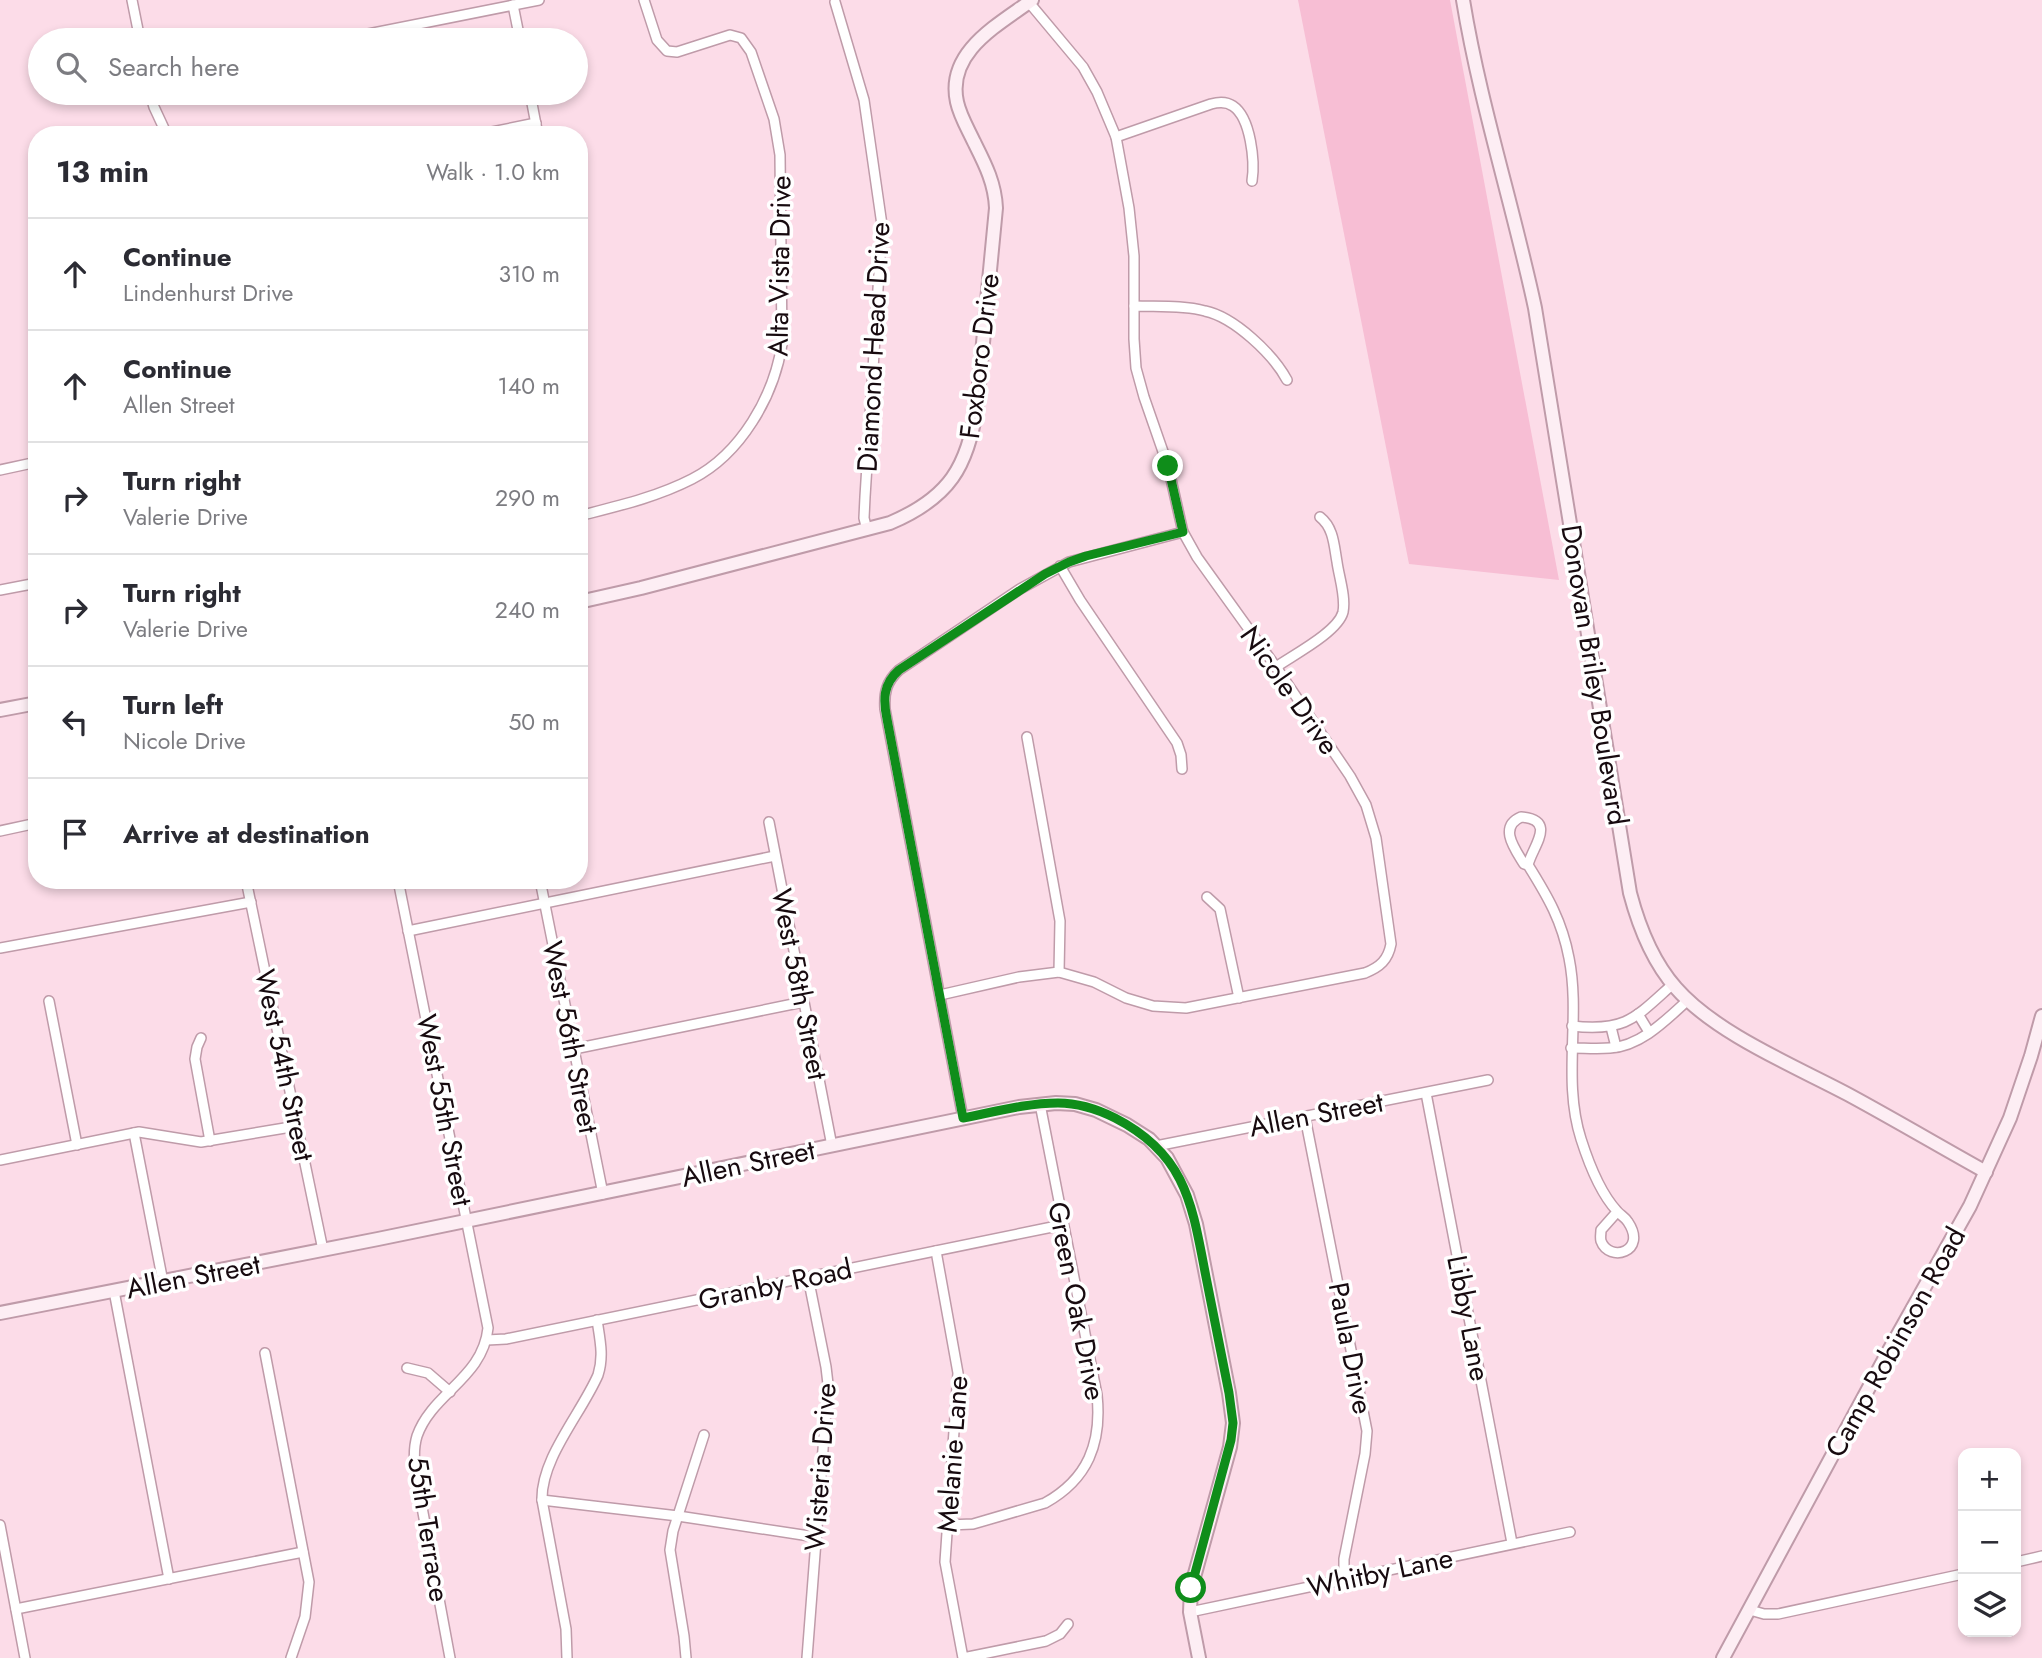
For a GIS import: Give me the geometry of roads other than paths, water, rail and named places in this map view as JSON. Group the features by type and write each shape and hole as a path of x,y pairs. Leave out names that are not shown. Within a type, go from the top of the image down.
{"street":[{"path":"132,0 137,28"},
{"path":"398,28 539,0"},
{"name":"Alta Vista Drive","path":"588,514 638,501 703,473 740,439 763,405 780,361 783,331 780,155 774,119 759,72 749,47 738,36 726,36 677,52 669,52 657,40 644,0"},
{"name":"Donovan Briley Boulevard","path":"1463,0 1479,88 1535,308 1630,893 1642,932 1673,984 1711,1018 1739,1037 1986,1172"},
{"name":"Nicole Drive","path":"940,995 1019,977 1059,972 1094,982 1126,998 1153,1006 1186,1008 1365,973 1387,959 1391,944 1376,838 1366,805 1350,776 1197,557 1183,532 1168,466 1136,368 1134,256 1129,208 1116,137 1083,67 1030,1"},
{"name":"Foxboro Drive","path":"588,600 890,523 910,515 938,494 960,467 972,436 977,405 995,199 990,174 957,102 957,71 970,49 1030,1"},
{"name":"Diamond Head Drive","path":"835,2 864,100 882,225 864,497 867,530"},
{"path":"513,5 518,28"},
{"path":"1116,137 1211,104 1231,104 1245,126 1254,160 1252,181"},
{"path":"153,105 163,126"},
{"path":"532,105 536,126"},
{"path":"522,126 536,123"},
{"path":"1134,306 1199,310 1219,316 1262,347 1287,380"},
{"path":"0,470 28,464"},
{"path":"1276,667 1331,629 1342,612 1342,591 1332,533 1328,524 1320,517"},
{"path":"963,1118 887,719 885,691 899,670 1020,589 1060,566 1086,556 1183,532"},
{"path":"1060,566 1177,743 1182,769"},
{"path":"0,590 28,585"},
{"path":"0,710 28,705"},
{"path":"1027,737 1059,921 1059,972"},
{"path":"1528,865 1538,845 1541,831 1534,820 1521,817 1510,826 1509,838 1553,905 1570,959 1572,1095 1580,1137 1592,1171 1617,1212 1626,1218 1634,1236 1631,1249 1625,1252 1608,1249 1601,1241 1601,1230 1617,1212"},
{"name":"West 58th Street","path":"769,822 832,1146"},
{"path":"0,831 28,825"},
{"path":"408,931 775,856"},
{"name":"West 54th Street","path":"248,889 323,1250"},
{"name":"West 55th Street","path":"400,889 484,1302 487,1340"},
{"name":"West 56th Street","path":"542,889 603,1194"},
{"path":"1207,897 1218,905 1222,913 1239,998"},
{"path":"0,948 251,902"},
{"path":"1572,1026 1616,1027 1638,1014 1673,984"},
{"path":"1571,1048 1616,1047 1635,1042 1688,1000"},
{"path":"49,1001 77,1145"},
{"path":"574,1049 803,1002"},
{"path":"1638,1014 1649,1032"},
{"name":"Camp Robinson Road","path":"1723,1658 1970,1206 2010,1118 2042,1016"},
{"path":"1611,1027 1616,1047"},
{"path":"201,1038 195,1059 210,1141"},
{"name":"Allen Street","path":"0,1313 603,1194 1040,1104 1067,1104 1096,1110 1138,1131 1156,1146 1488,1080"},
{"name":"Libby Lane","path":"1426,1093 1512,1543"},
{"name":"Green Oak Drive","path":"948,1525 973,1524 1034,1508 1055,1498 1082,1473 1099,1428 1097,1395 1040,1104"},
{"name":"Paula Drive","path":"1305,1117 1367,1431 1344,1559 1344,1580"},
{"path":"0,1160 134,1133 145,1132 192,1141 210,1141 297,1126"},
{"path":"134,1133 163,1282"},
{"path":"1156,1146 1178,1175 1191,1204 1232,1413 1231,1440 1191,1588 1190,1612 1199,1658"},
{"name":"Granby Road","path":"487,1340 506,1339 1062,1225"},
{"name":"Melanie Lane","path":"936,1251 958,1373 946,1573 963,1658"},
{"name":"Wisteria Drive","path":"807,1658 828,1384 808,1278"},
{"path":"114,1291 169,1579"},
{"path":"568,1658 566,1629 542,1500 544,1476 598,1376 602,1348 597,1320"},
{"name":"55th Terrace","path":"450,1658 414,1457 415,1444 422,1424 474,1366 487,1340"},
{"path":"265,1353 309,1582 305,1616 291,1658"},
{"path":"407,1368 428,1373 450,1392"},
{"path":"685,1658 670,1550 704,1435"},
{"path":"542,1500 678,1516 816,1537"},
{"path":"0,1525 25,1658"},
{"name":"Whitby Lane","path":"1190,1612 1570,1532"},
{"path":"16,1609 303,1552"},
{"path":"2021,1561 2042,1556"},
{"path":"1750,1610 1778,1614 1958,1575"},
{"path":"963,1658 1046,1641 1060,1634 1068,1624"}]}
